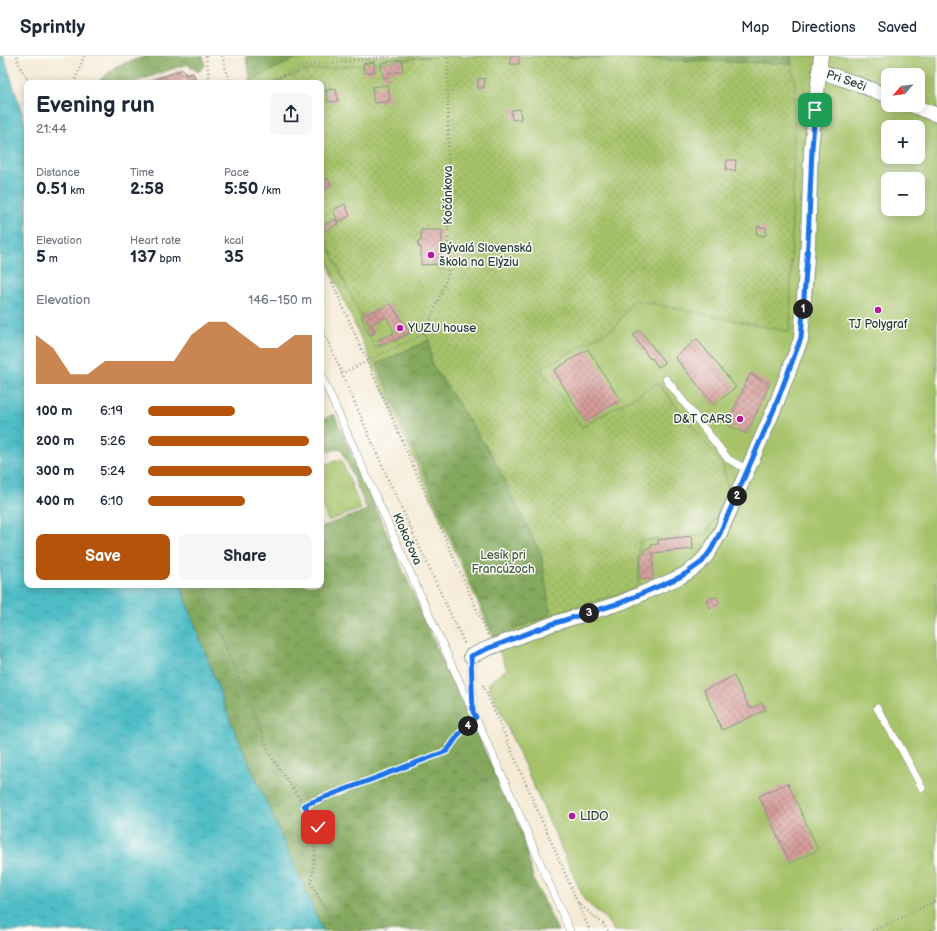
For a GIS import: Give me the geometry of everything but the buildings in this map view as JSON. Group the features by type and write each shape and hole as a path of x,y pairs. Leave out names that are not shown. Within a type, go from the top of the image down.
{"street":[{"name":"Pri Seči","path":"821,56 819,71 881,93"},
{"path":"471,656 552,624 620,603 680,577 702,562 711,550 720,533 775,407 801,338 808,243 812,149 819,71"},
{"path":"925,110 937,115"}],"lane":[{"path":"666,379 728,459 748,470"},
{"name":"Klokočova","path":"324,382 506,784 570,931"},
{"path":"471,656 475,715"},
{"path":"877,708 901,748 922,788"}],"path":[{"path":"17,56 20,67 28,80"},
{"path":"75,80 84,56"},
{"path":"206,56 210,80"},
{"path":"222,56 229,80"},
{"path":"272,80 304,66 391,56"},
{"name":"Kočánkova","path":"342,374 425,333 448,276 448,56"},
{"path":"324,264 366,362 488,634 489,648"},
{"name":"Klokočova","path":"324,332 392,488 471,656"},
{"path":"201,588 270,756 388,931"},
{"path":"483,685 590,931"},
{"path":"304,805 447,751 475,715"},
{"path":"447,751 475,774 506,784"},
{"path":"318,827 311,883 338,931"},
{"path":"872,931 899,920 937,900"},
{"path":"577,903 603,924 608,931"},
{"path":"928,931 937,926"}],"green space":[{"path":"203,56 205,66 198,72 187,64 141,80 100,80 116,66 144,57"},
{"path":"246,56 937,56 937,931 614,931 605,918 585,901 488,684 507,669 324,255 324,80 250,80"},
{"path":"246,56 321,56 295,59 249,80"},
{"path":"437,56 538,56 792,64 795,83 790,332 634,300 614,328 541,369 582,427 658,383 723,465 728,490 706,535 640,541 638,588 551,615 541,554 493,457 432,364 429,339 421,329 375,348 324,237 324,80 282,80 305,71"},
{"path":"538,56 791,56 792,64"},
{"name":"Lesík pri Francúzoch","path":"429,340 432,364 493,457 541,554 551,615 495,637 377,364"},
{"path":"334,414 442,659 520,827 534,881 558,931 323,931 230,720 181,588 324,588 324,526 367,510 341,448 328,452 324,442 324,419"},
{"path":"341,459 361,509 328,521 324,511 324,465"}],"water":[{"path":"0,56 4,56 24,119 24,588 181,588 230,720 323,931 0,931"}],"place":[{"name":"Bývalá Slovenská škola na Elýziu","path":"431,255"},
{"name":"TJ Polygraf","path":"878,310"},
{"name":"YUZU house","path":"400,328"},
{"name":"D&T CARS","path":"740,419"},
{"name":"LIDO","path":"572,816"}],"route":[{"path":"318,827 304,805 447,751 459,734 476,717 473,712 471,656 552,624 620,603 680,577 697,566 707,556 720,533 775,407 801,338 815,110"}]}
